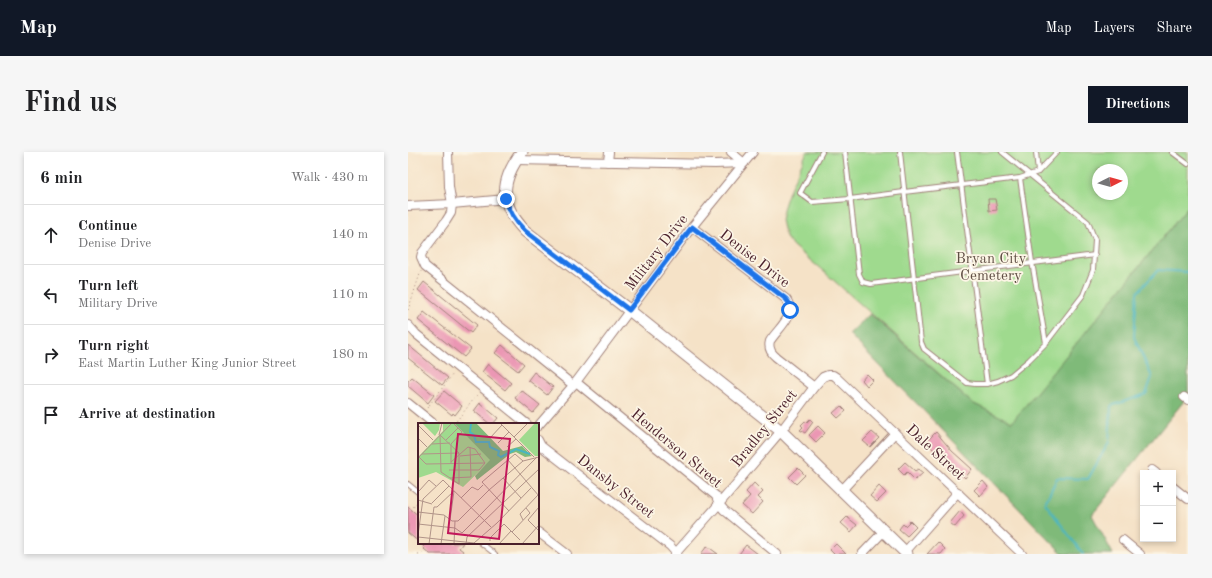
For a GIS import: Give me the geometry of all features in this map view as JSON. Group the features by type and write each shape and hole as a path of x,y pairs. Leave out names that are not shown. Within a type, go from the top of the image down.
{"street":[{"path":"422,266 422,253 446,222 451,213 452,204 449,186 448,152"},
{"path":"608,152 608,162"},
{"path":"731,152 744,163"},
{"name":"Military Drive","path":"539,425 574,384 692,227 753,152"},
{"path":"744,163 715,164 608,162 519,156 508,173 506,199 509,210 515,220 525,231 629,310 781,431 906,553 958,492"},
{"path":"408,206 506,199"},
{"name":"Denise Drive","path":"692,227 786,299 790,306 788,318 770,341 770,349 776,358 814,387"},
{"name":"Henderson Street","path":"422,266 424,266 716,496 719,504 724,510 777,554"},
{"path":"408,325 416,334 527,423"},
{"name":"Bradley Street","path":"676,554 781,431 814,387 823,377 828,375"},
{"name":"Dale Street","path":"828,375 833,375 836,377 1022,554"},
{"path":"408,403 433,423"},
{"path":"841,491 895,433"},
{"name":"Dansby Street","path":"539,442 541,446 670,546 676,554"},
{"path":"1176,489 1188,499"},
{"path":"862,554 884,531"},
{"path":"539,533 567,554"},
{"path":"1123,540 1140,554"}],"lane":[{"path":"822,152 800,194 812,202 850,199 1020,178 1038,172 1057,152"},
{"path":"845,152 859,274 863,282 871,284 1095,255"},
{"path":"900,152 921,342 924,349 967,383 975,384 987,384 1011,375 1046,343 1083,295 1093,270 1095,255 1095,240 1088,222 1002,152"},
{"path":"957,152 987,384"},
{"path":"1036,152 1038,172"},
{"path":"1173,152 1188,164"},
{"path":"1020,178 1032,262 1046,343"},
{"path":"408,484 418,492"},
{"path":"482,544 495,554"}],"path":[{"path":"408,310 422,266"},
{"path":"426,409 455,372"},
{"path":"455,423 480,392"},
{"path":"411,510 418,501"},
{"path":"418,554 426,552"}],"green space":[{"name":"Bryan City Cemetery","path":"807,152 1188,152 1188,207 1012,423 972,403 793,246 787,239 783,229 781,220 789,191"},
{"path":"1188,207 1188,396 1092,515 1113,554 1063,554 849,334 870,314 972,403 1012,422"}],"building":[{"path":"988,199 995,199 997,210 989,211"},
{"path":"424,282 477,325 471,333 418,290"},
{"path":"424,312 471,349 464,357 418,320"},
{"path":"408,345 448,378 442,385 408,358"},
{"path":"502,345 524,364 518,371 495,353"},
{"path":"488,364 511,383 505,390 482,372"},
{"path":"534,372 553,387 547,395 528,380"},
{"path":"867,374 873,380 867,386 862,380"},
{"path":"412,377 434,395 428,403 408,386 408,381"},
{"path":"521,390 540,405 533,413 515,398"},
{"path":"444,391 462,406 455,415 453,413 452,415 435,401"},
{"path":"480,403 498,418 494,423 489,423 474,411"},
{"path":"841,406 846,411 838,418 833,413"},
{"path":"810,419 813,422 805,433 800,430 803,427 801,425"},
{"path":"818,426 825,433 816,442 809,435"},
{"path":"872,432 879,438 870,447 863,441"},
{"path":"936,432 952,451 972,469 965,478 926,442"},
{"path":"905,462 915,471 918,469 923,473 915,480 907,472 904,475 898,469"},
{"path":"798,468 805,475 796,484 789,477"},
{"path":"983,481 988,487 980,496 974,490"},
{"path":"754,483 763,492 758,497 763,502 752,514 742,505 750,496 746,492"},
{"path":"879,486 886,493 877,502 870,496"},
{"path":"408,507 418,515 418,541 408,533"},
{"path":"960,511 964,516 955,527 950,523"},
{"path":"847,517 857,525 851,532 841,523"},
{"path":"910,521 916,527 907,536 899,529 903,524 905,526"},
{"path":"938,542 945,549 941,554 927,554"},
{"path":"424,544 462,544 459,548 463,551 461,554 430,554 424,549 425,548 423,546"},
{"path":"836,544 846,554 834,554 830,550"},
{"path":"746,545 758,554 739,554"},
{"path":"707,546 718,554 701,554"}],"waterway":[{"path":"1083,554 1045,503 1057,478 1088,479 1109,442 1111,406 1146,394 1152,377 1134,337 1137,293 1158,270 1188,272"}],"route":[{"path":"506,199 509,210 515,220 525,231 629,310 692,227 786,299 789,303 790,310"}]}
